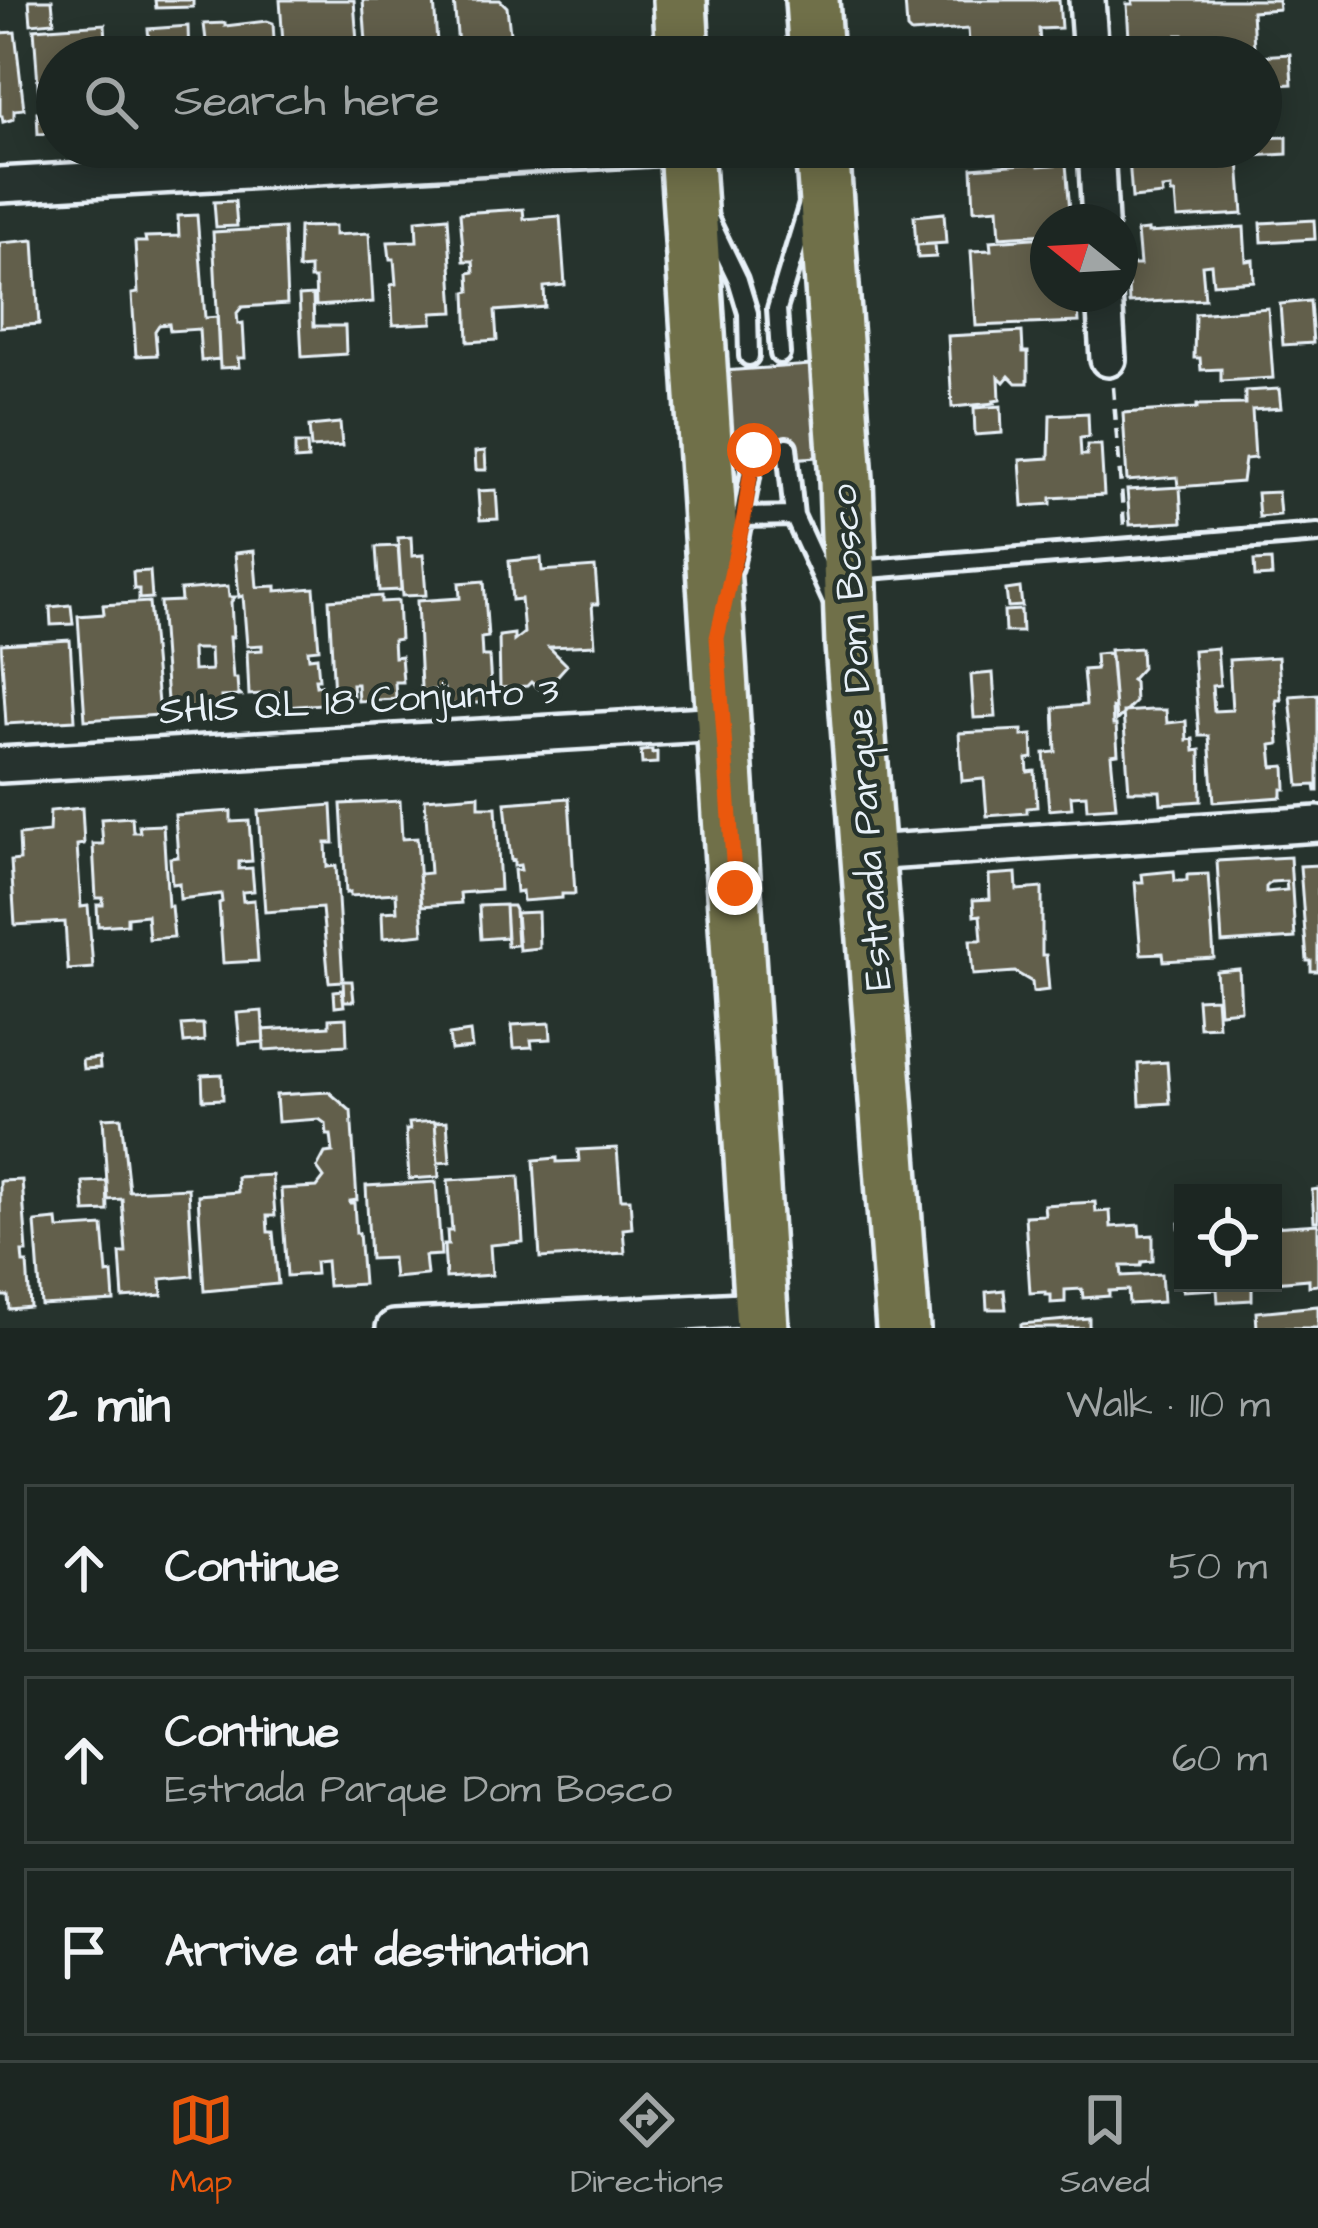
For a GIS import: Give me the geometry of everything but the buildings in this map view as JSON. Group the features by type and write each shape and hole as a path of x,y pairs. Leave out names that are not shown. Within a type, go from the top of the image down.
{"main road":[{"path":"680,0 682,36"},
{"path":"812,0 815,36"},
{"path":"682,168 761,1319"},
{"name":"Estrada Parque Dom Bosco","path":"823,168 902,1328"}],"street":[{"path":"1087,0 1089,36"},
{"path":"0,185 413,168"},
{"path":"1097,168 1099,204"},
{"path":"1105,312 1108,359"},
{"name":"SHIS QL 18 Conjunto 3","path":"0,765 723,723"},
{"path":"868,854 1318,824"},
{"path":"394,1328 761,1319"}],"lane":[{"path":"686,168 738,280 748,313 749,356"},
{"path":"780,354 778,310 818,168"},
{"path":"748,313 778,310"},
{"path":"787,447 794,516 852,644"},
{"path":"717,638 754,450"},
{"path":"744,517 794,516"},
{"path":"849,571 1318,533"}],"path":[{"path":"1108,359 1126,548"}],"route":[{"path":"735,888 717,638 754,450"}]}
